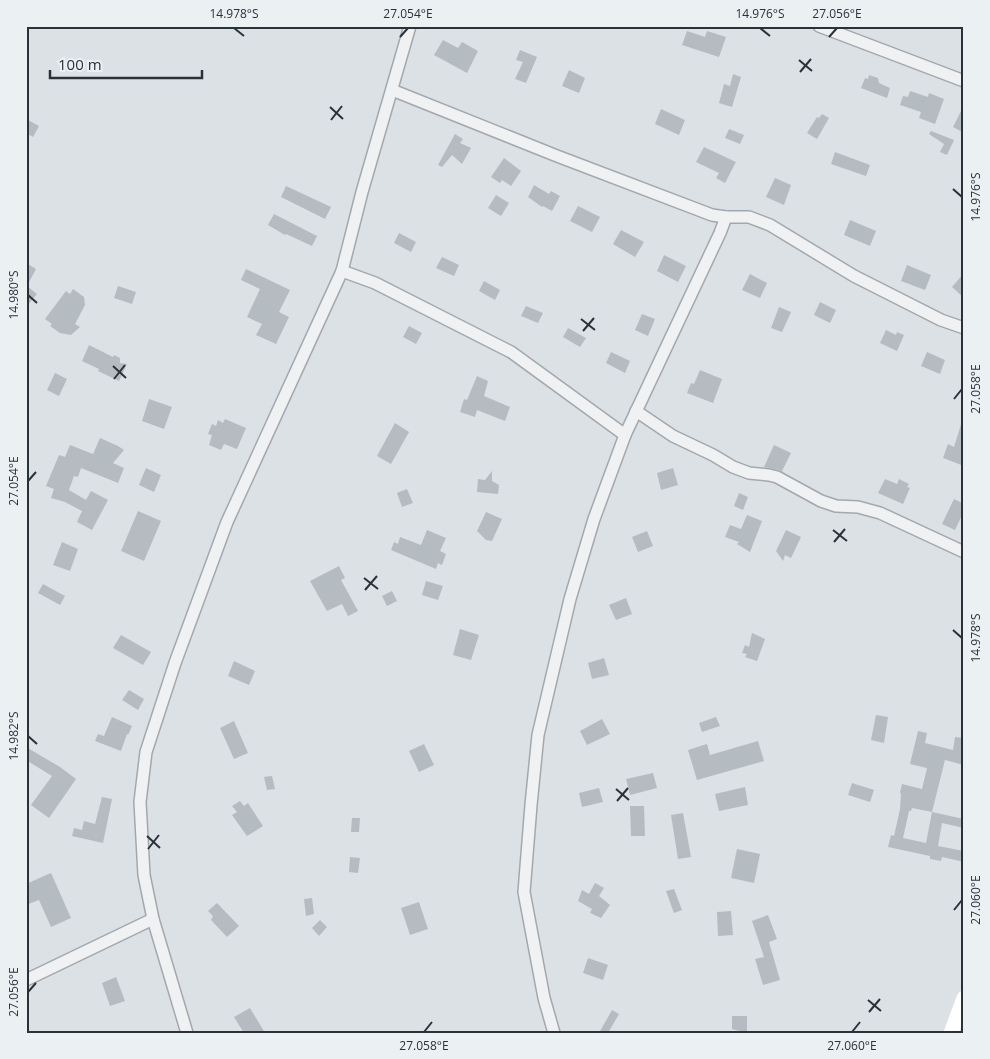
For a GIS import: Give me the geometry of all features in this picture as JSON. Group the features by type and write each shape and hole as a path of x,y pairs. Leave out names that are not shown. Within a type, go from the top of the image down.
{"street":[{"path":"187,1033 153,919 144,875 140,802 146,752 175,664 227,522 342,271 362,192 410,26"},
{"path":"819,26 964,81"},
{"path":"392,90 548,153 712,215 749,217 770,225 854,276 941,320 964,328"},
{"path":"554,1033 544,998 524,892 530,805 538,735 570,599 594,519 625,435 720,233 726,216"},
{"path":"342,271 375,283 510,352 625,435"},
{"path":"636,410 673,436 733,467 749,473 769,475 821,501 836,506 858,507 880,513 964,552"},
{"path":"26,980 153,919"},
{"path":"951,1033 964,998"}],"building":[{"path":"687,31 705,37 707,31 726,37 719,57 682,45"},
{"path":"443,40 458,48 462,42 478,51 467,73 434,55"},
{"path":"520,50 537,57 526,83 515,79 523,62 516,60"},
{"path":"569,70 585,78 579,93 562,86"},
{"path":"733,74 741,77 732,107 719,103 724,84 730,86"},
{"path":"869,75 878,78 879,83 890,88 887,98 861,88 865,78 868,79"},
{"path":"910,91 928,97 929,93 944,99 935,124 919,118 921,112 900,105 903,96 908,97"},
{"path":"964,105 964,133 953,127"},
{"path":"661,109 685,120 679,135 655,124"},
{"path":"822,114 829,118 817,139 807,133 817,117 819,118"},
{"path":"26,119 39,126 33,137 26,133"},
{"path":"729,129 744,135 740,144 725,138"},
{"path":"931,131 954,140 947,155 940,152 944,144 929,134"},
{"path":"455,134 463,139 460,143 471,148 462,164 452,155 442,167 438,165"},
{"path":"704,147 736,162 725,183 716,178 719,173 696,162"},
{"path":"835,152 870,165 866,176 831,164"},
{"path":"504,158 521,171 511,186 502,180 500,183 491,177"},
{"path":"775,178 791,185 784,205 766,197"},
{"path":"534,185 549,194 551,191 560,196 552,211 542,207 528,197"},
{"path":"286,186 331,207 325,219 281,197"},
{"path":"496,195 509,203 501,216 488,208"},
{"path":"578,206 600,217 592,232 570,221"},
{"path":"274,214 317,236 312,246 285,235 268,225"},
{"path":"850,220 876,231 870,246 844,235"},
{"path":"621,230 644,242 635,257 613,244"},
{"path":"399,233 416,242 411,252 394,243"},
{"path":"664,255 686,266 678,282 657,271"},
{"path":"442,257 459,265 454,276 436,268"},
{"path":"26,263 36,269 27,286 37,294 26,307"},
{"path":"907,265 931,275 925,290 901,281"},
{"path":"246,269 290,290 279,312 289,317 276,344 256,335 262,324 247,317 260,289 241,280"},
{"path":"964,273 964,298 952,287"},
{"path":"750,274 767,283 760,298 742,290"},
{"path":"484,281 500,290 495,300 479,291"},
{"path":"118,286 136,292 132,304 114,298"},
{"path":"73,289 84,297 85,305 75,324 80,327 71,335 60,333 50,326 52,324 45,319 66,291 70,294"},
{"path":"820,302 836,310 830,323 814,315"},
{"path":"526,306 543,313 538,323 521,316"},
{"path":"779,307 791,312 782,332 771,328"},
{"path":"642,314 655,319 648,336 635,330"},
{"path":"409,326 422,333 416,344 403,337"},
{"path":"568,328 586,338 580,347 563,337"},
{"path":"886,330 896,335 897,332 904,335 897,351 880,343"},
{"path":"89,345 113,357 114,355 120,358 120,363 127,364 119,381 82,361"},
{"path":"611,352 630,361 625,373 606,363"},
{"path":"927,352 945,360 940,374 921,366"},
{"path":"700,370 722,379 713,403 687,393 691,383 694,384"},
{"path":"55,373 67,379 59,396 47,390"},
{"path":"477,376 488,381 484,396 510,407 505,421 477,410 475,417 460,412 464,399 467,400"},
{"path":"149,399 172,407 164,429 142,421"},
{"path":"225,419 246,428 237,449 224,444 221,450 209,445 212,435 208,434 212,424 216,426 218,420 223,423"},
{"path":"962,421 964,422 964,466 943,458 948,444 954,447"},
{"path":"395,423 409,432 391,464 377,456"},
{"path":"100,438 124,450 113,463 124,468 118,483 81,468 78,477 74,476 69,490 86,500 91,491 108,500 92,530 77,522 82,511 65,502 51,498 54,489 46,486 59,455 65,457 70,445 93,454"},
{"path":"774,445 791,453 782,471 785,473 764,467"},
{"path":"146,468 161,475 154,492 139,485"},
{"path":"673,468 678,485 661,490 657,473"},
{"path":"492,471 492,481 499,485 498,494 477,492 478,479 485,480"},
{"path":"885,479 897,484 899,479 909,484 907,487 910,488 903,504 878,493"},
{"path":"407,489 413,503 402,507 397,493"},
{"path":"739,493 748,497 743,510 734,506"},
{"path":"954,499 964,504 964,511 955,530 942,524"},
{"path":"138,511 161,521 144,561 121,551"},
{"path":"486,512 502,519 492,541 486,540 477,531"},
{"path":"747,515 762,521 750,552 737,544 739,542 725,537 730,525 741,529"},
{"path":"427,530 446,538 440,551 446,554 442,565 438,563 436,569 391,550 394,542 398,544 400,537 421,545"},
{"path":"786,530 801,537 791,558 785,555 783,561 776,551"},
{"path":"647,531 653,546 638,552 632,537"},
{"path":"62,542 78,549 70,571 53,565"},
{"path":"339,566 345,578 341,580 358,611 348,616 342,604 327,611 310,581"},
{"path":"426,581 443,586 438,600 422,595"},
{"path":"43,584 65,596 60,605 38,593"},
{"path":"392,591 397,601 387,606 382,596"},
{"path":"626,598 632,614 616,620 609,605"},
{"path":"460,629 479,635 471,660 453,655"},
{"path":"752,633 765,639 757,661 745,657 747,654 742,653 745,645 749,647"},
{"path":"121,635 151,652 143,665 113,648"},
{"path":"604,658 609,675 592,679 588,663"},
{"path":"234,661 255,671 249,685 228,676"},
{"path":"129,690 144,699 138,710 122,700"},
{"path":"876,715 888,717 884,743 871,740"},
{"path":"112,717 132,726 121,751 95,741 98,734 104,736"},
{"path":"716,717 720,726 702,732 699,723"},
{"path":"602,719 610,734 587,745 580,731"},
{"path":"234,721 248,753 234,759 220,728"},
{"path":"918,731 927,733 925,743 953,750 955,737 964,738 964,765 945,760 932,812 964,819 964,828 942,823 938,846 964,851 964,862 942,857 941,861 930,859 930,856 888,847 891,835 894,836 900,809 902,784 922,789 927,768 910,764","holes":["912,808 932,812 926,843 903,838 909,811"]},
{"path":"758,741 764,761 697,780 688,750 707,744 710,755"},
{"path":"424,744 434,765 419,772 409,751"},
{"path":"26,747 76,779 49,818 31,805 52,776 26,760"},
{"path":"653,773 657,788 630,795 626,779"},
{"path":"272,776 275,789 267,790 264,777"},
{"path":"852,783 874,790 870,802 848,795"},
{"path":"745,787 748,805 719,811 715,794"},
{"path":"599,788 603,802 582,807 579,793"},
{"path":"102,797 112,799 103,843 72,836 74,828 82,830 84,821 95,824"},
{"path":"240,801 244,806 248,803 263,826 247,836 232,815 237,812 232,806"},
{"path":"630,806 644,806 645,836 631,836"},
{"path":"683,813 691,857 678,859 671,815"},
{"path":"352,818 360,818 359,832 351,832"},
{"path":"737,849 760,854 754,883 731,878"},
{"path":"350,857 360,858 358,873 349,872"},
{"path":"51,873 71,918 51,927 39,900 26,905 26,884"},
{"path":"595,883 604,888 599,896 610,905 601,918 590,913 592,909 578,901 582,890 589,894"},
{"path":"674,889 682,910 674,913 666,891"},
{"path":"312,898 314,914 306,916 304,899"},
{"path":"419,902 428,929 410,935 401,908"},
{"path":"217,903 239,926 227,937 211,920 213,916 208,911"},
{"path":"731,911 733,935 718,936 717,912"},
{"path":"768,915 777,939 769,942 780,980 763,985 755,959 764,957 752,921"},
{"path":"320,920 327,927 319,936 312,928"},
{"path":"588,958 608,965 603,980 583,973"},
{"path":"116,977 125,1001 110,1006 102,983"},
{"path":"250,1008 265,1033 244,1033 234,1017"},
{"path":"612,1010 619,1014 608,1033 599,1033"},
{"path":"732,1016 747,1016 747,1033 732,1029"}]}
